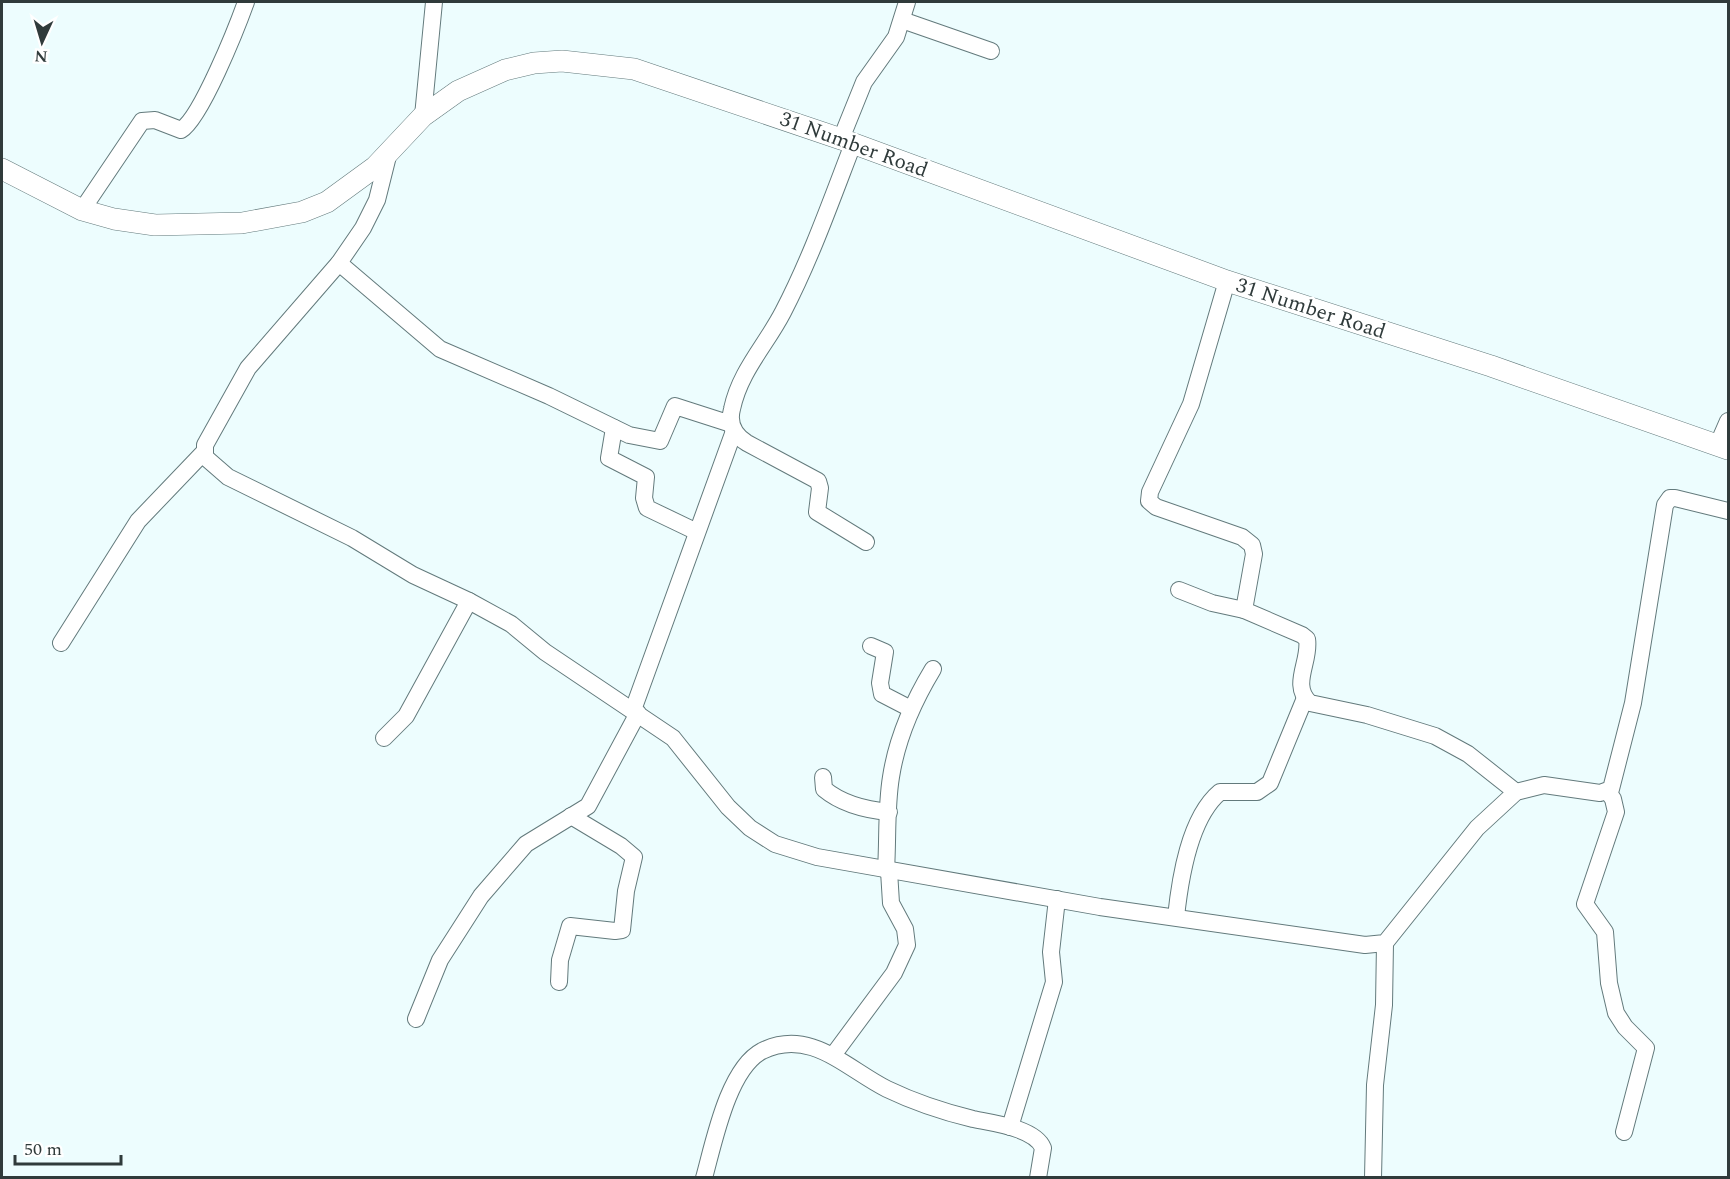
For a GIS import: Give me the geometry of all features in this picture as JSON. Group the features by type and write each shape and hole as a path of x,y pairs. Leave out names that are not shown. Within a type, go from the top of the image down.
{"main road":[{"name":"31 Number Road","path":"2,169 82,210 114,219 155,225 242,223 302,212 327,202 387,156 423,116 458,91 505,70 534,63 562,61 634,69 847,141 1227,281 1491,366 1723,447"}],"street":[{"path":"82,210 142,121 155,120 181,130 190,121 216,72 246,2"},
{"path":"423,116 434,2"},
{"path":"416,1019 440,960 481,896 526,844 593,800 635,711 681,582 695,531 719,476 732,428 732,409 747,369 782,315 799,279 847,141 860,91 888,50 902,20 907,2"},
{"path":"902,20 991,51"},
{"path":"61,643 138,521 204,452 216,423 248,368 339,263 363,228 377,200 387,156"},
{"path":"339,263 440,349 549,396 641,440 660,441 675,406 732,428 747,443 818,481 820,488 817,512 866,542"},
{"path":"1227,281 1194,398 1149,497 1151,505 1242,537 1252,545 1254,554 1244,610"},
{"path":"1723,447 1728,421"},
{"path":"614,428 609,458 646,477 644,498 647,508 695,531"},
{"path":"204,452 210,464 228,477 352,538 413,575 511,624 545,652 673,738 728,807 762,837 817,857 1057,899 1365,945 1385,943"},
{"path":"1608,792 1614,781 1633,703 1667,501 1675,498 1728,511"},
{"path":"1176,918 1186,859 1202,817 1220,792 1257,792 1270,783 1305,698 1301,681 1308,639 1244,610 1200,600 1179,590"},
{"path":"384,738 406,716 469,601"},
{"path":"871,646 885,652 880,688 882,694 911,708"},
{"path":"834,1054 894,973 907,945 905,929 891,903 887,870 891,776 911,708 933,669"},
{"path":"1305,698 1317,706 1367,715 1435,736 1468,754 1516,792"},
{"path":"823,777 824,789 833,795 861,807 889,812"},
{"path":"1373,1178 1375,1085 1384,1005 1385,943 1477,828 1516,792 1545,785 1608,792 1613,799 1616,812 1586,904 1605,932 1608,983 1616,1013 1625,1027 1646,1048 1624,1132"},
{"path":"559,982 560,960 570,926 618,932 622,930 626,891 634,858 621,846 571,816"},
{"path":"1010,1127 1054,982 1051,952 1057,899"},
{"path":"704,1178 738,1076 752,1057 785,1044 818,1047 834,1054 870,1080 911,1099 958,1115 1010,1127 1042,1144 1038,1178"}]}
